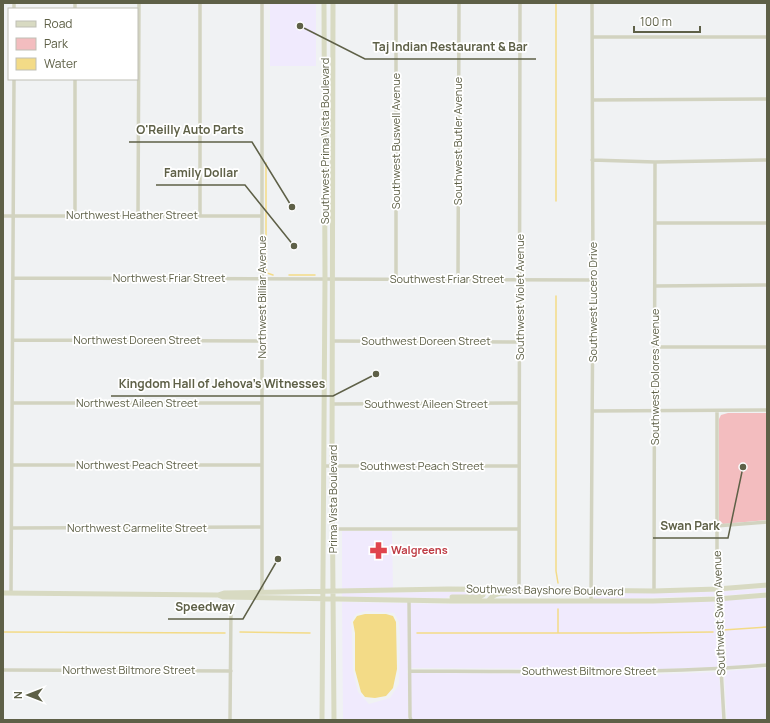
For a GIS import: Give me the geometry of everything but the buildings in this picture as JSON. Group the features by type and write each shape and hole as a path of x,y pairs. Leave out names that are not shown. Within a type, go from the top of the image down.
{"main road":[{"name":"Southwest Prima Vista Boulevard","path":"324,3 325,278"},
{"name":"Southwest Prima Vista Boulevard","path":"333,3 333,278"},
{"name":"Prima Vista Boulevard","path":"322,720 325,278"},
{"name":"Prima Vista Boulevard","path":"333,278 332,466 334,720"},
{"name":"Southwest Bayshore Boulevard","path":"218,595 224,593 262,591 654,591 716,589 767,585"},
{"path":"446,600 451,597 479,597 483,595 485,590"},
{"path":"489,600 497,594 525,593 530,590"},
{"path":"3,593 218,595"},
{"name":"Southwest Bayshore Boulevard","path":"218,595 223,597 333,599 592,601 717,599 767,595"}],"street":[{"path":"138,216 139,3"},
{"path":"200,3 200,216"},
{"name":"Northwest Billiar Avenue","path":"262,3 262,591"},
{"name":"Southwest Buswell Avenue","path":"396,3 396,279"},
{"name":"Southwest Butler Avenue","path":"458,279 459,3"},
{"name":"Southwest Violet Avenue","path":"519,590 520,3"},
{"name":"Southwest Lucero Drive","path":"592,3 592,601"},
{"path":"593,37 767,37"},
{"path":"11,593 14,80"},
{"path":"75,80 76,215"},
{"path":"593,100 767,99"},
{"path":"592,160 655,162 767,160"},
{"name":"Southwest Dolores Avenue","path":"654,591 655,162"},
{"name":"Northwest Heather Street","path":"3,216 262,216"},
{"path":"655,224 767,223"},
{"name":"Northwest Friar Street","path":"13,278 325,278"},
{"name":"Southwest Friar Street","path":"325,278 593,280"},
{"path":"655,286 767,285"},
{"name":"Northwest Doreen Street","path":"13,340 262,341"},
{"name":"Southwest Doreen Street","path":"333,341 519,342"},
{"path":"655,347 767,347"},
{"name":"Northwest Aileen Street","path":"13,403 262,403"},
{"name":"Southwest Aileen Street","path":"333,404 519,403"},
{"path":"593,411 767,410"},
{"name":"Southwest Swan Avenue","path":"717,411 716,589 724,720"},
{"name":"Northwest Peach Street","path":"12,465 262,465"},
{"name":"Southwest Peach Street","path":"324,466 519,466"},
{"path":"716,526 767,522"},
{"name":"Northwest Carmelite Street","path":"12,528 261,527"},
{"path":"333,529 519,529"},
{"path":"409,600 411,720"},
{"path":"230,720 231,606"},
{"name":"Southwest Biltmore Street","path":"410,671 661,672 767,665"},
{"name":"Northwest Biltmore Street","path":"3,670 231,671"}],"shaded area":[{"path":"270,3 316,3 316,66 270,66"},
{"path":"342,531 392,531 393,589 342,589"},
{"path":"767,588 767,592 719,596 719,592"},
{"path":"481,592 479,595 451,595 446,598 342,597 342,593"},
{"path":"714,592 714,596 594,599 594,593"},
{"path":"767,597 767,663 723,667 719,601"},
{"path":"714,601 718,667 661,669 408,668 407,673 661,674 719,672 722,720 343,720 342,602 446,604","holes":["366,611 394,613 399,622 399,684 390,698 369,704 358,692 353,670 351,622 356,614"]},
{"path":"767,668 767,720 727,720 724,671"}],"green space":[{"path":"728,413 767,413 767,520 723,524 719,520 719,419 721,415"}],"water":[{"path":"365,614 386,614 393,616 396,622 397,669 393,688 386,696 375,698 365,697 361,692 355,670 355,633 353,622 357,616"}],"waterway":[{"path":"556,3 556,201"},
{"path":"266,163 266,268 267,273 273,275"},
{"path":"289,275 315,275"},
{"path":"556,296 556,571 558,583"},
{"path":"558,609 558,633"},
{"path":"723,630 767,627"},
{"path":"3,632 225,633"},
{"path":"240,632 310,633"},
{"path":"417,633 713,632"}],"place":[{"name":"Taj Indian Restaurant & Bar","path":"300,26"},
{"name":"O'Reilly Auto Parts","path":"292,207"},
{"name":"Family Dollar","path":"294,246"},
{"name":"Kingdom Hall of Jehova's Witnesses","path":"376,374"},
{"name":"Swan Park","path":"743,467"},
{"name":"Walgreens","path":"378,550"},
{"name":"Speedway","path":"278,559"}]}
